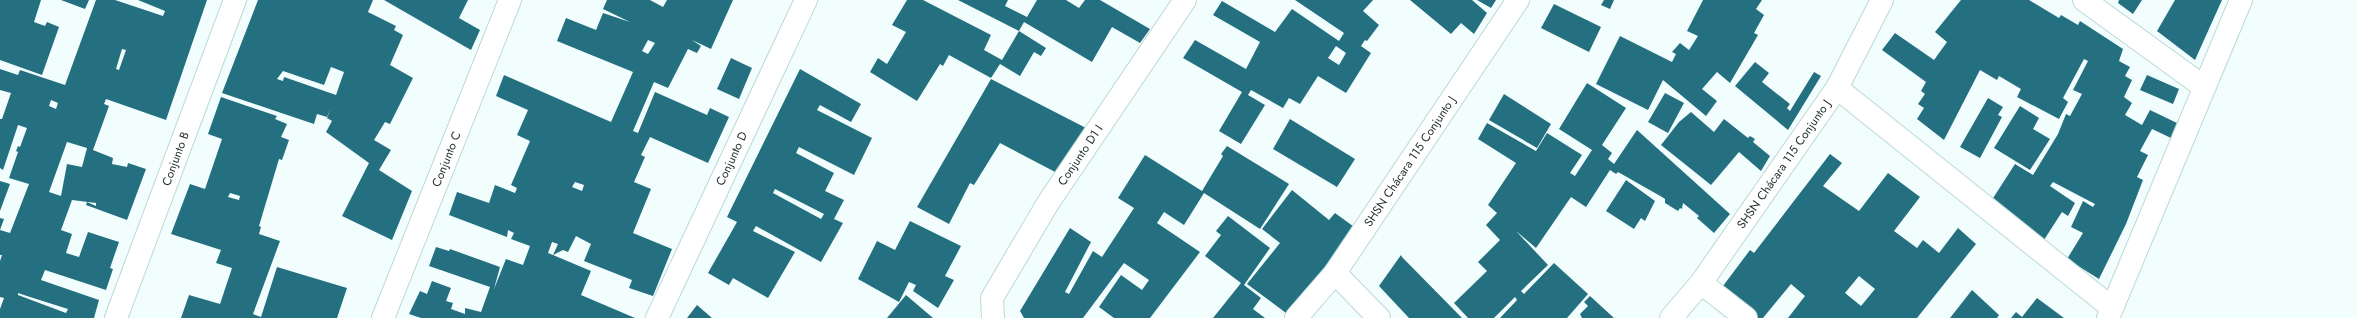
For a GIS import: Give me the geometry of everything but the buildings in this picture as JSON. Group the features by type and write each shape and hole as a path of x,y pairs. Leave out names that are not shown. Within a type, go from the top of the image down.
{"street":[{"name":"Conjunto B","path":"116,318 235,0"},
{"name":"Conjunto C","path":"383,318 510,0"},
{"name":"Conjunto D","path":"657,318 806,0"},
{"name":"Conjunto D1 I","path":"993,318 992,298 1048,203 1184,0"},
{"name":"SHSN Chácara 115 Conjunto J","path":"1296,318 1335,273 1518,0"},
{"name":"SHSN Chácara 115 Conjunto J","path":"1671,318 1701,283 1837,88 1882,0"},
{"path":"2084,0 2204,87"},
{"path":"1837,88 2110,313 2241,0"},
{"path":"1335,273 1379,318"},
{"path":"1701,283 1746,318"}]}
